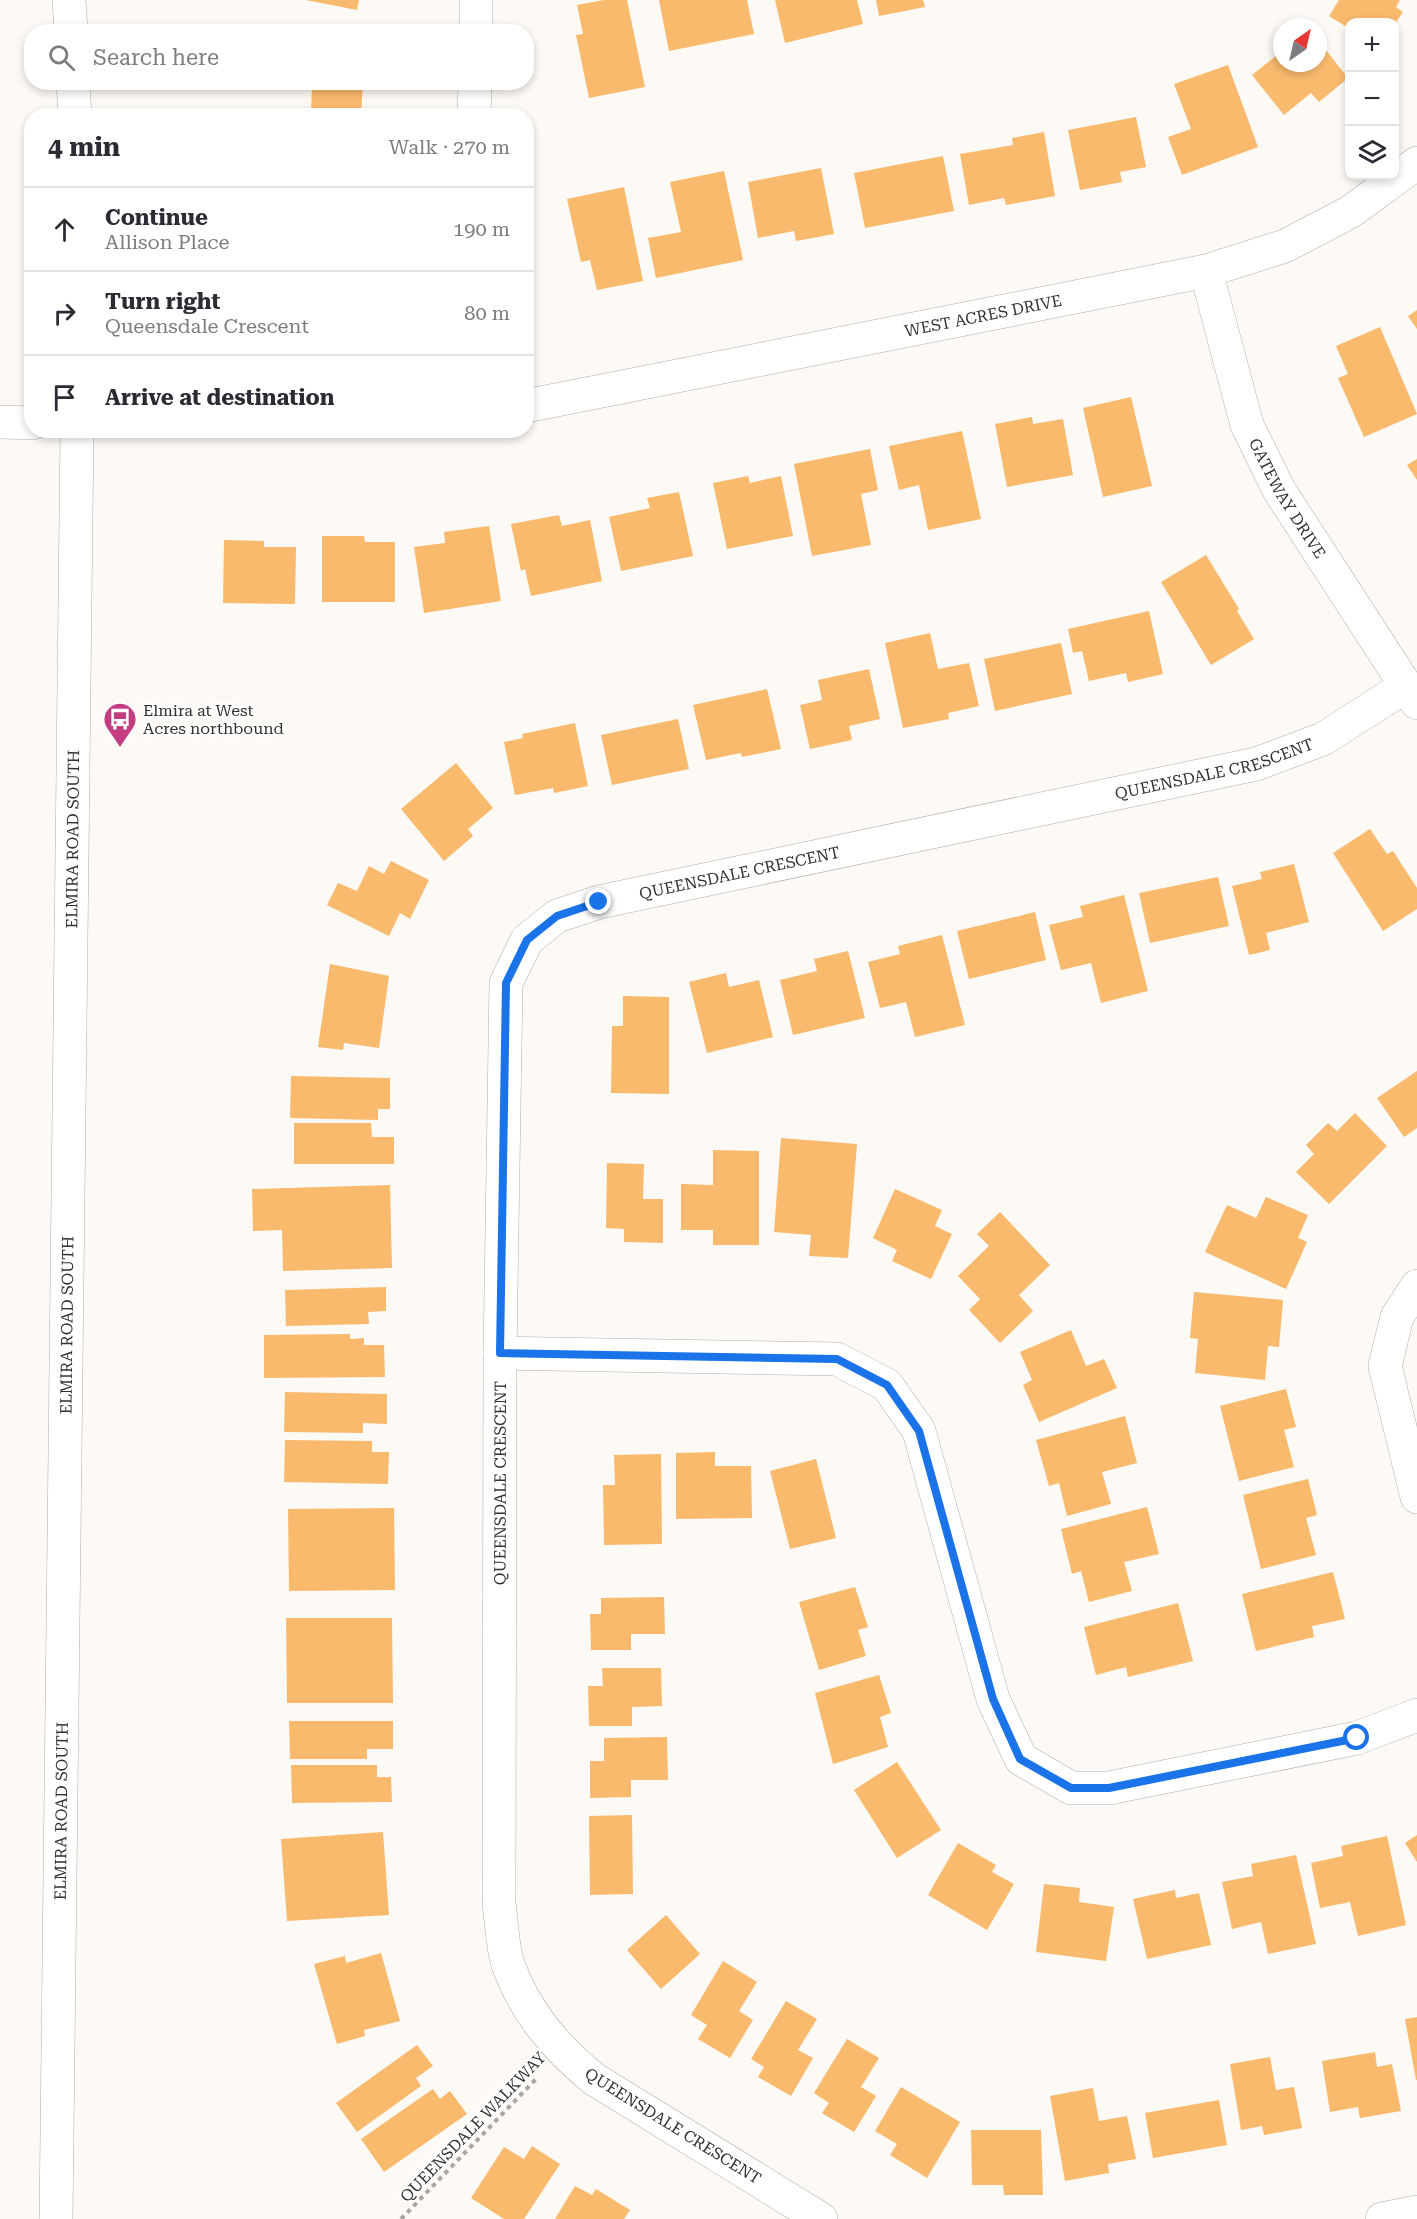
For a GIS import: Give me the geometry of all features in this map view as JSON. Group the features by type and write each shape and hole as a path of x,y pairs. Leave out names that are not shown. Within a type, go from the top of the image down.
{"street":[{"path":"69,0 70,24"},
{"path":"476,0 476,24"},
{"path":"74,90 75,108"},
{"path":"474,108 475,90"},
{"name":"WEST ACRES DRIVE","path":"534,404 1206,272 1285,246 1350,212 1417,163"},
{"name":"GATEWAY DRIVE","path":"1206,272 1247,425 1279,490 1412,694"},
{"path":"0,422 24,423"},
{"name":"ELMIRA ROAD SOUTH","path":"56,2219 77,438"},
{"name":"QUEENSDALE CRESCENT","path":"821,2219 594,2079 562,2052 535,2018 508,1963 499,1904 500,1353 506,983 527,940 557,916 599,902 1256,764 1323,739 1412,694"},
{"path":"1417,1286 1397,1317 1385,1366 1417,1497"},
{"path":"500,1353 837,1359 887,1385 919,1431 993,1699 1020,1759 1071,1788 1109,1788 1357,1738 1417,1715"},
{"path":"1382,2219 1417,2212"}],"path":[{"name":"QUEENSDALE WALKWAY","path":"401,2219 562,2052"}],"building":[{"path":"306,0 359,0 357,10"},
{"path":"604,0 627,0 645,87 589,98 576,35 583,34 577,5"},
{"path":"659,0 747,0 754,34 669,51"},
{"path":"775,0 857,0 863,24 785,43"},
{"path":"876,0 923,0 925,7 879,16"},
{"path":"1339,0 1400,0 1396,7 1403,12 1399,18 1345,18 1345,26 1329,16"},
{"path":"1327,51 1345,74 1345,80 1319,102 1311,93 1284,115 1252,75 1273,58 1273,72 1327,72"},
{"path":"1228,65 1258,147 1182,175 1168,137 1191,129 1174,84"},
{"path":"312,90 363,90 361,108 311,108"},
{"path":"1136,117 1146,167 1120,172 1122,182 1080,190 1068,130"},
{"path":"1044,132 1055,196 1006,205 1004,198 969,205 960,154 1013,145 1012,138"},
{"path":"943,156 954,211 865,228 854,173"},
{"path":"821,168 834,234 796,241 794,231 758,238 748,182"},
{"path":"724,171 743,260 656,278 648,238 681,232 670,182"},
{"path":"624,187 643,281 597,290 590,260 581,262 567,199"},
{"path":"1417,310 1417,329 1408,316"},
{"path":"1380,327 1417,414 1364,437 1338,378 1348,374 1336,346"},
{"path":"1131,397 1152,486 1103,497 1083,408"},
{"path":"1032,417 1033,424 1063,419 1073,475 1007,487 995,424"},
{"path":"962,431 981,519 928,530 919,485 899,490 889,446"},
{"path":"870,449 878,490 861,494 871,545 812,556 794,464"},
{"path":"1417,459 1417,480 1407,465"},
{"path":"748,476 750,483 781,476 793,536 727,549 713,483"},
{"path":"679,492 693,556 621,571 609,517 650,508 647,498"},
{"path":"559,515 562,526 590,520 602,581 531,596 525,569 521,571 511,524"},
{"path":"489,526 501,601 424,613 414,547 445,543 444,532"},
{"path":"322,536 364,536 365,542 395,542 395,602 322,602"},
{"path":"224,540 264,541 264,547 296,547 295,604 223,603"},
{"path":"1206,555 1239,609 1237,611 1254,639 1211,665 1161,582"},
{"path":"1149,611 1163,674 1128,682 1126,673 1089,681 1082,651 1073,653 1068,629"},
{"path":"930,633 938,669 969,663 979,706 948,713 949,719 903,728 885,643"},
{"path":"1061,643 1072,694 995,711 984,659"},
{"path":"869,669 880,719 849,726 852,740 810,749 800,705 822,700 818,680"},
{"path":"767,689 781,749 742,757 741,753 706,760 693,705"},
{"path":"678,719 689,769 612,785 601,735"},
{"path":"575,723 588,786 554,793 553,788 515,795 504,742 523,738 522,734"},
{"path":"456,763 493,808 468,829 473,836 444,861 401,809"},
{"path":"1370,829 1387,854 1393,851 1417,888 1417,909 1383,931 1333,853"},
{"path":"391,861 429,880 410,919 400,913 389,936 327,905 338,883 357,891 369,866 384,874"},
{"path":"1294,864 1309,922 1266,933 1270,950 1249,955 1232,886 1262,879 1260,872"},
{"path":"1218,877 1229,926 1150,943 1139,893"},
{"path":"1124,895 1148,991 1101,1003 1091,963 1061,970 1049,925 1083,917 1080,906"},
{"path":"1035,912 1046,960 969,979 957,931"},
{"path":"942,935 965,1025 915,1037 906,1002 880,1008 868,962 900,954 898,946"},
{"path":"848,951 865,1018 793,1035 780,980 817,971 814,959"},
{"path":"330,964 389,976 379,1048 344,1043 343,1050 318,1047"},
{"path":"726,973 729,987 759,980 773,1037 707,1053 689,982"},
{"path":"623,996 669,997 669,1094 611,1093 612,1026 623,1026"},
{"path":"1417,1071 1417,1128 1404,1137 1377,1098"},
{"path":"291,1076 390,1078 390,1109 378,1109 378,1120 290,1118"},
{"path":"1355,1113 1387,1146 1329,1204 1296,1172 1314,1154 1306,1145 1328,1123 1337,1131"},
{"path":"294,1123 371,1123 372,1137 394,1137 394,1164 294,1164"},
{"path":"781,1138 857,1144 848,1258 809,1256 811,1235 774,1232"},
{"path":"713,1150 759,1151 759,1245 713,1245 713,1230 681,1230 681,1184 713,1185"},
{"path":"607,1163 644,1164 643,1199 663,1199 663,1243 624,1242 624,1229 606,1228"},
{"path":"390,1185 392,1268 283,1271 282,1230 253,1231 252,1189"},
{"path":"895,1189 942,1210 935,1226 952,1234 931,1279 892,1261 897,1250 873,1238"},
{"path":"1266,1197 1308,1215 1298,1238 1307,1242 1286,1289 1205,1252 1227,1205 1256,1218"},
{"path":"1000,1212 1050,1265 1019,1295 1033,1311 1000,1343 969,1310 980,1299 958,1276 989,1246 977,1234"},
{"path":"386,1287 386,1311 368,1312 369,1324 286,1326 285,1290"},
{"path":"1194,1292 1283,1300 1279,1347 1268,1346 1265,1380 1195,1373 1198,1339 1190,1338"},
{"path":"1071,1330 1086,1366 1104,1359 1117,1388 1039,1422 1023,1385 1032,1380 1020,1352"},
{"path":"350,1334 350,1339 364,1338 364,1345 384,1345 385,1377 264,1378 264,1335"},
{"path":"1286,1389 1296,1427 1284,1430 1294,1467 1239,1481 1220,1406"},
{"path":"285,1392 387,1394 387,1424 363,1423 363,1433 284,1432"},
{"path":"1125,1416 1137,1463 1102,1472 1111,1504 1067,1516 1059,1483 1049,1486 1036,1440"},
{"path":"285,1440 372,1441 372,1452 389,1452 388,1484 284,1482"},
{"path":"715,1452 715,1466 751,1466 752,1518 676,1519 676,1453"},
{"path":"661,1454 662,1544 604,1545 603,1485 615,1485 614,1455"},
{"path":"816,1459 836,1538 790,1549 770,1471"},
{"path":"1308,1479 1317,1515 1306,1518 1316,1555 1261,1569 1243,1495"},
{"path":"1147,1507 1159,1554 1124,1562 1132,1591 1089,1602 1081,1571 1072,1574 1061,1529"},
{"path":"394,1508 395,1590 289,1591 288,1509"},
{"path":"1333,1572 1345,1619 1312,1626 1314,1637 1256,1651 1242,1594"},
{"path":"855,1587 868,1627 858,1630 866,1656 819,1670 799,1602"},
{"path":"664,1597 665,1634 631,1634 631,1650 591,1650 590,1614 601,1614 601,1598"},
{"path":"1178,1603 1193,1661 1128,1677 1126,1667 1096,1675 1084,1627"},
{"path":"286,1618 392,1618 393,1703 287,1703"},
{"path":"602,1668 661,1668 662,1706 632,1707 632,1726 589,1726 588,1686 603,1686"},
{"path":"879,1675 891,1713 880,1717 888,1747 833,1764 815,1693"},
{"path":"289,1721 393,1721 393,1749 367,1749 367,1759 290,1759"},
{"path":"667,1737 668,1780 631,1780 631,1797 590,1798 590,1761 604,1761 604,1738"},
{"path":"897,1762 941,1830 897,1858 854,1790"},
{"path":"291,1765 377,1765 377,1777 391,1777 392,1802 292,1803"},
{"path":"632,1815 633,1894 590,1895 589,1816"},
{"path":"383,1832 389,1915 287,1921 281,1839"},
{"path":"1417,1835 1417,1862 1405,1843"},
{"path":"1387,1836 1406,1925 1358,1936 1350,1902 1320,1908 1311,1863 1343,1856 1341,1846"},
{"path":"958,1843 996,1865 992,1872 1014,1884 987,1930 928,1895"},
{"path":"1296,1855 1316,1944 1268,1954 1261,1922 1232,1929 1222,1882 1253,1876 1251,1864"},
{"path":"1044,1884 1080,1888 1079,1902 1114,1907 1106,1961 1036,1952"},
{"path":"1175,1890 1176,1898 1199,1893 1211,1945 1147,1959 1133,1899"},
{"path":"666,1915 700,1954 661,1989 627,1950"},
{"path":"381,1953 400,2021 364,2030 365,2036 337,2044 314,1964 345,1956 346,1963"},
{"path":"723,1961 757,1982 739,2011 753,2020 730,2058 698,2039 707,2025 691,2015"},
{"path":"786,2001 817,2019 798,2050 813,2058 791,2096 758,2077 764,2067 751,2059"},
{"path":"1417,2017 1417,2080 1416,2080 1405,2019"},
{"path":"847,2039 879,2058 861,2087 876,2096 854,2132 822,2113 829,2103 814,2093"},
{"path":"417,2045 433,2066 416,2078 421,2086 357,2132 336,2103"},
{"path":"1375,2052 1377,2067 1392,2064 1401,2111 1360,2118 1358,2107 1330,2112 1322,2061"},
{"path":"1270,2057 1276,2090 1294,2087 1302,2128 1264,2135 1262,2126 1241,2130 1230,2064"},
{"path":"901,2087 960,2122 927,2178 890,2155 897,2144 875,2131"},
{"path":"1093,2088 1099,2121 1127,2116 1136,2159 1108,2164 1109,2173 1065,2181 1050,2096"},
{"path":"433,2089 440,2099 450,2091 467,2114 384,2172 361,2139"},
{"path":"1219,2100 1227,2145 1153,2158 1145,2113"},
{"path":"971,2130 1041,2130 1043,2195 1004,2195 1003,2185 972,2185"},
{"path":"532,2146 560,2164 524,2219 504,2219 471,2198 504,2147 524,2159"},
{"path":"575,2186 592,2195 596,2189 630,2210 624,2219 555,2219"}],"place":[{"name":"Elmira at West Acres northbound","path":"120,748"}],"route":[{"path":"599,902 557,916 527,940 506,983 500,1353 837,1359 887,1385 919,1431 993,1699 1020,1759 1071,1788 1109,1788 1357,1738"}]}
